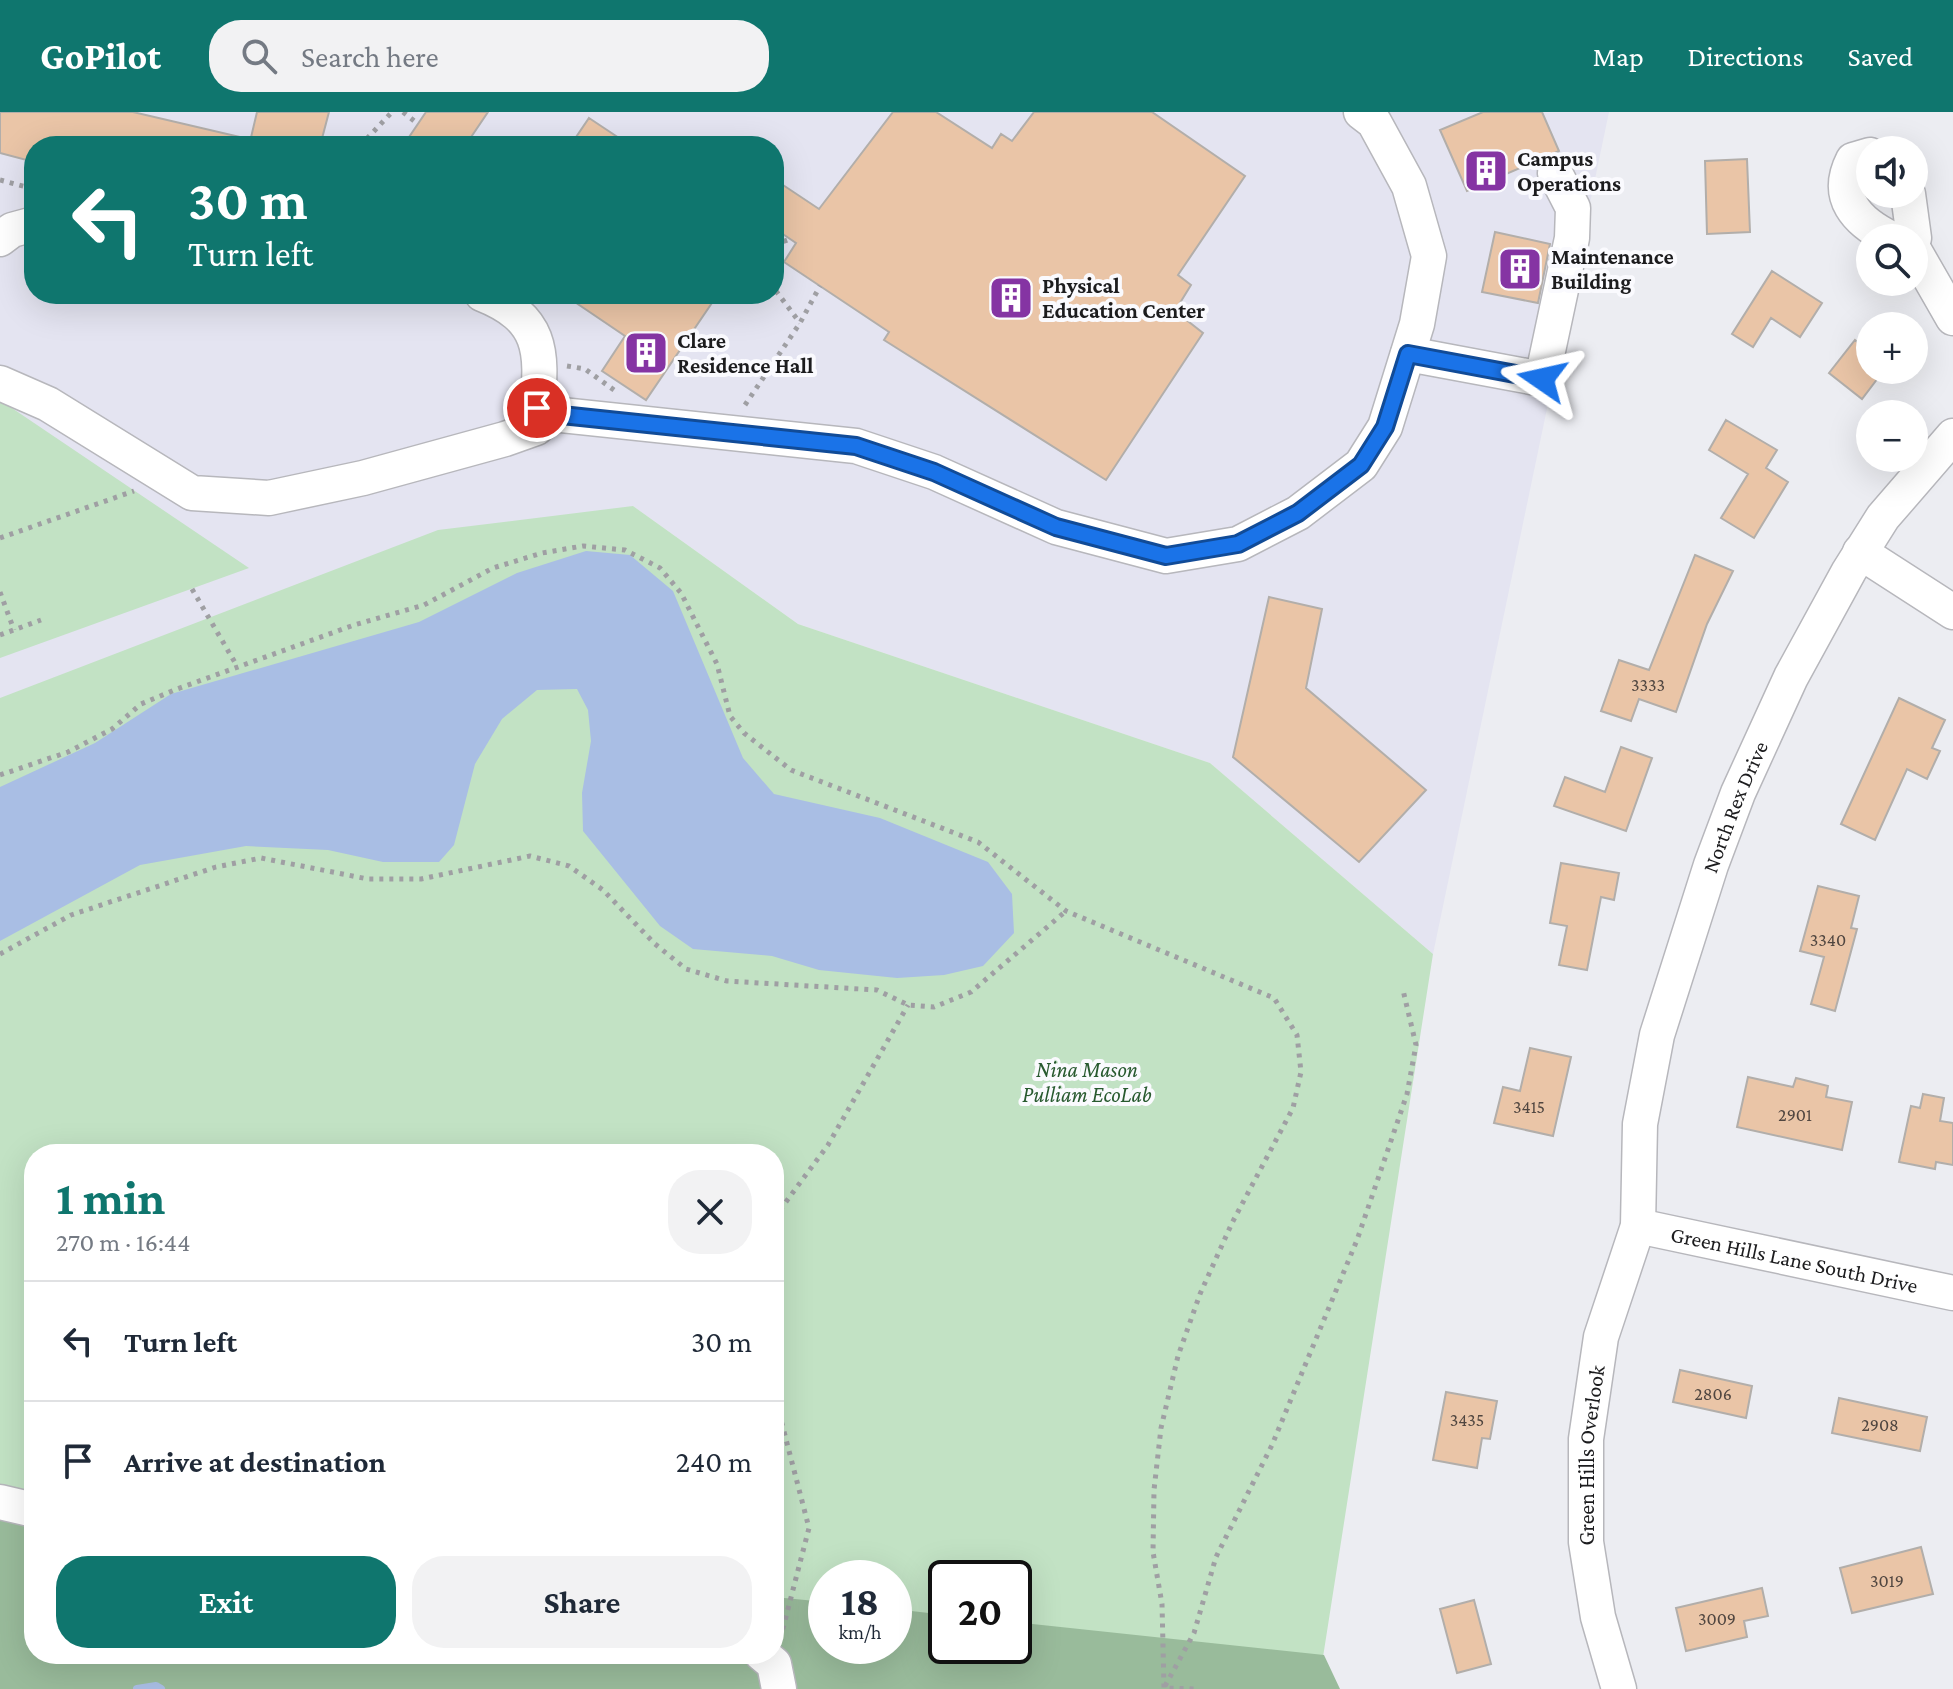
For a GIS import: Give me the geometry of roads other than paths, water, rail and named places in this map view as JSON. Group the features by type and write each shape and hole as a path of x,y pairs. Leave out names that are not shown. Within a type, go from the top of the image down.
{"street":[{"path":"508,304 539,340 541,371 537,408 552,414 856,446 934,472 1056,527 1166,556 1238,544 1298,513 1361,465 1385,427 1408,354 1429,256 1409,186 1374,122 1361,112"},
{"path":"1856,159 1844,186 1849,205 1857,216 1869,224"},
{"path":"1408,354 1542,379 1572,238 1573,208 1555,173"},
{"path":"0,239 12,230 24,227"},
{"path":"1928,274 1953,318"},
{"path":"0,383 48,404 192,493 269,498 363,478 505,439 536,428 552,414"},
{"name":"North Rex Drive","path":"1638,1226 1638,1149 1646,1085 1698,900 1769,723 1860,552 1906,487 1953,436"},
{"path":"1860,552 1953,612"},
{"name":"Green Hills Lane South Drive","path":"1638,1226 1953,1293"},
{"name":"Green Hills Overlook","path":"1619,1689 1593,1591 1586,1542 1584,1464 1591,1388 1601,1337 1638,1226"},
{"path":"0,1502 24,1508"}],"water":[{"path":"586,551 630,555 673,591 743,758 774,794 880,818 988,862 1012,894 1014,933 983,966 944,975 897,978 819,970 772,956 693,949 660,926 583,831 582,793 591,741 588,710 577,689 537,690 502,719 475,764 454,845 439,862 383,862 328,850 246,846 140,865 0,941 0,787 95,743 171,694 419,622 517,573"}],"waterway":[{"path":"137,1689 156,1686 161,1689"}],"place":[{"name":"Campus Operations","path":"1486,171"},
{"name":"Maintenance Building","path":"1520,269"},
{"name":"Physical Education Center","path":"1011,298"},
{"name":"Clare Residence Hall","path":"646,353"}],"park label":[{"name":"Nina Mason Pulliam EcoLab","path":"1087,1082"}]}
